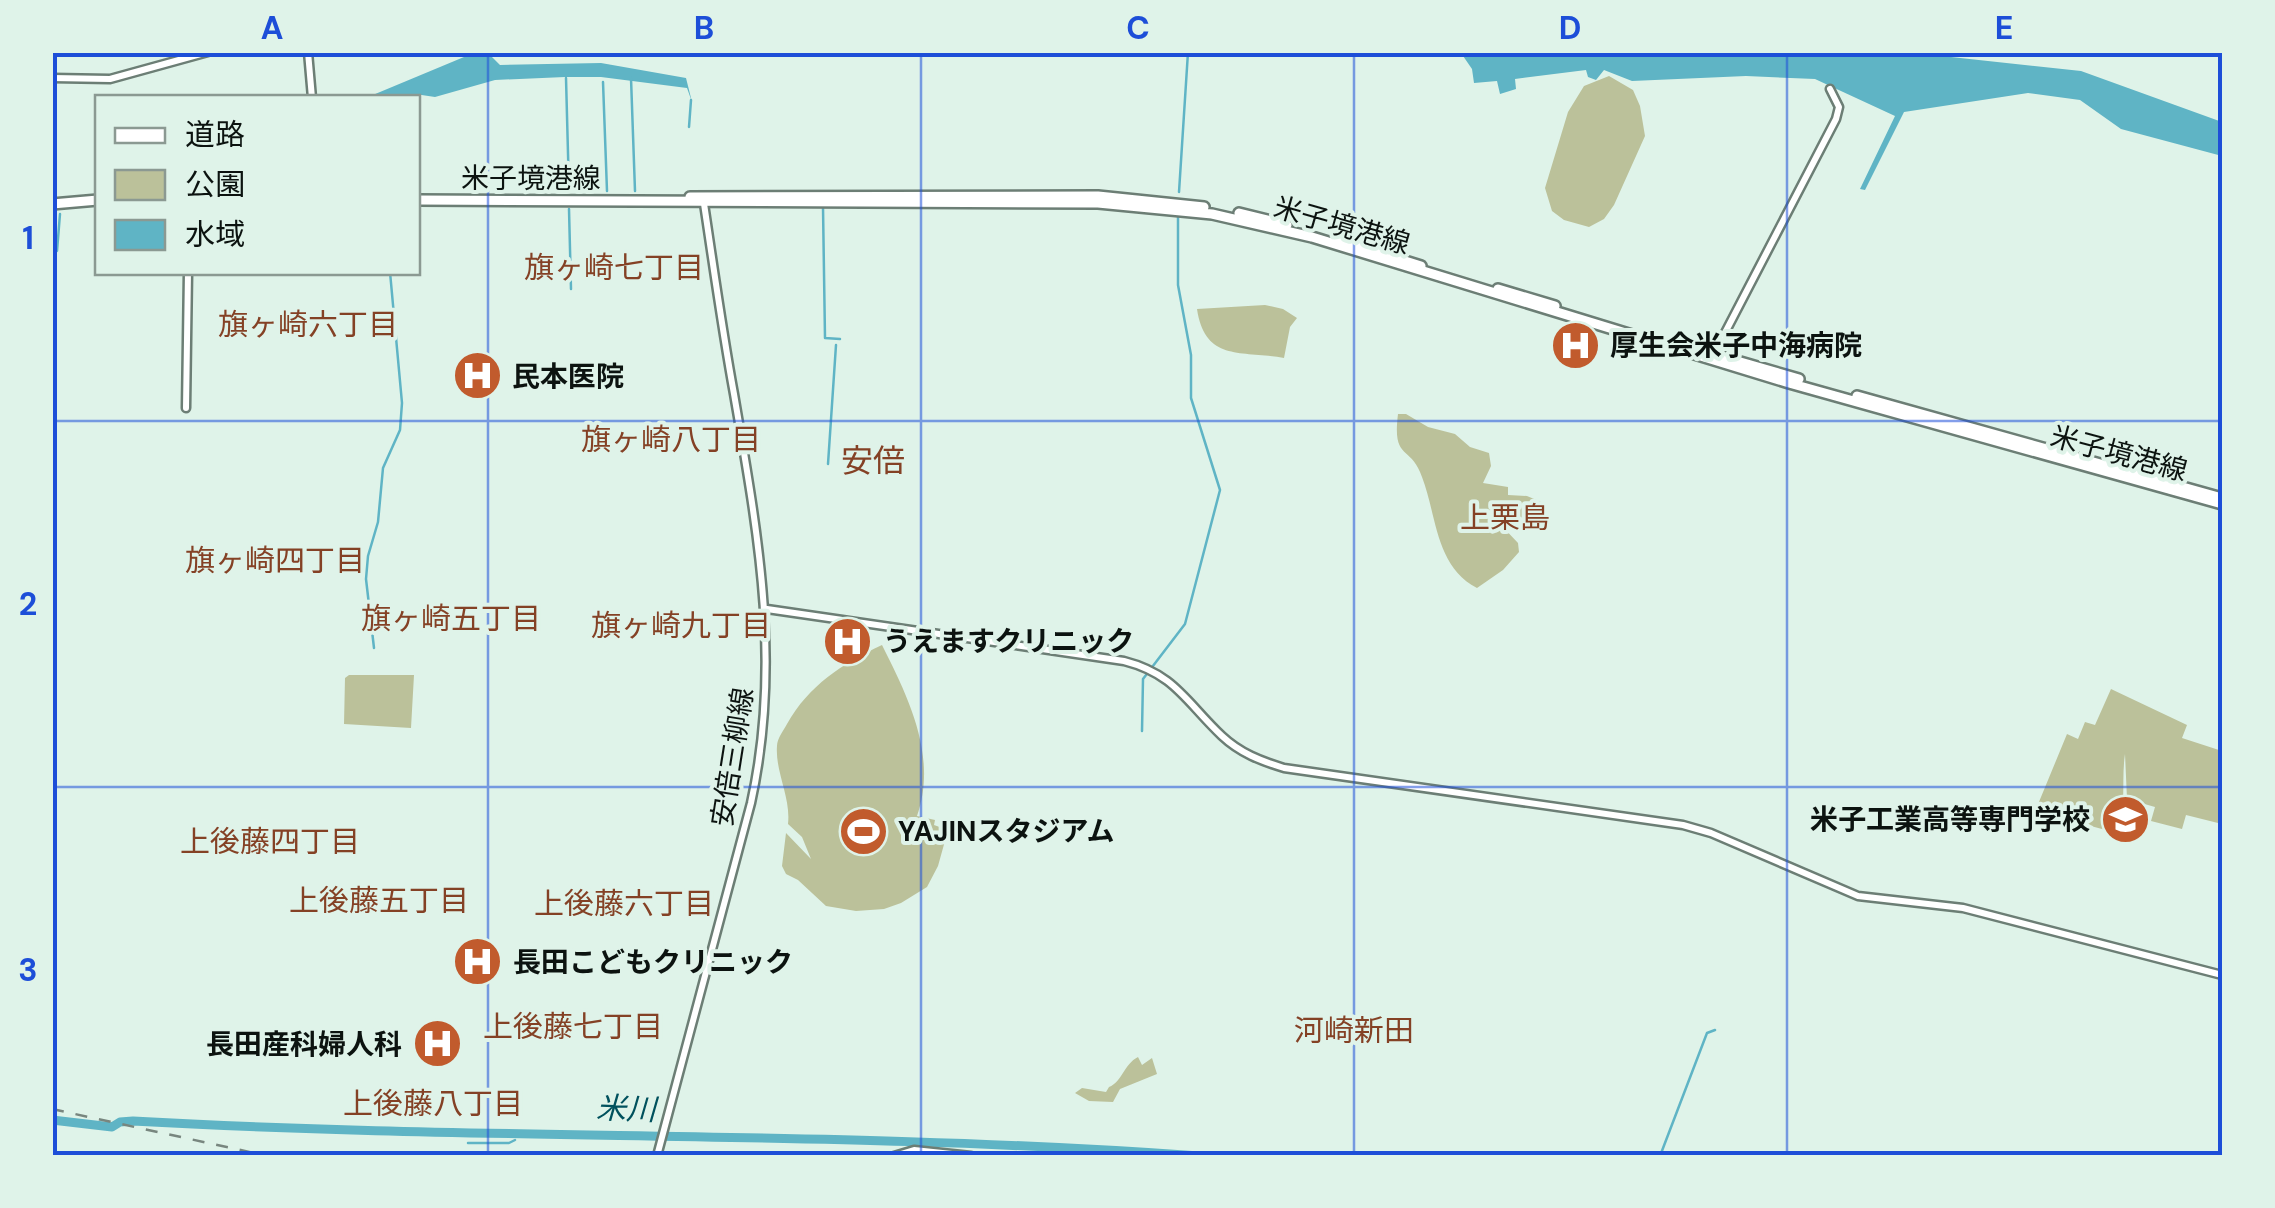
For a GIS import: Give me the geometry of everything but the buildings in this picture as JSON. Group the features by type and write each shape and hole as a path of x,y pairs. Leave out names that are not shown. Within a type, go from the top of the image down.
{"main road":[{"name":"米子境港線","path":"703,200 1030,194 1176,202 1266,218 1714,354 2222,501"},
{"name":"米子境港線","path":"420,198 1098,203 1235,218 1312,237 1899,415 2222,501"},
{"path":"52,206 95,202"}],"street":[{"path":"52,78 110,79 208,52"},
{"path":"308,52 312,95"},
{"path":"1714,354 1836,119 1839,107 1830,89"},
{"name":"安倍三柳線","path":"657,1156 758,774 767,675 760,547 703,200"},
{"path":"186,408 188,275"},
{"path":"766,610 1124,660 1173,683 1220,735 1262,762 1683,825 1711,833 1858,896 1963,908 2222,974"},
{"path":"894,1156 914,1150 971,1156"}],"green space":[{"path":"1609,76 1633,90 1645,136 1614,205 1604,219 1589,227 1564,220 1552,211 1545,188 1568,112 1584,86"},
{"path":"1265,305 1283,309 1297,318 1290,327 1284,358 1217,346 1201,326 1197,309"},
{"path":"1398,414 1455,434 1470,447 1489,453 1491,466 1483,483 1508,487 1508,495 1527,496 1546,504 1524,521 1509,509 1500,524 1518,543 1519,552 1503,570 1477,588 1463,579 1445,553 1418,467 1400,446"},
{"path":"882,645 910,706 922,749 923,794 917,816 935,820 934,825 948,830 938,866 927,887 884,909 856,911 826,906 786,874 782,866 786,833 811,859 802,837 788,824 777,746 796,710 816,687 840,668"},
{"path":"414,675 411,728 344,724 345,678"},
{"path":"2111,689 2187,725 2182,738 2222,751 2222,824 2186,815 2182,829 2151,821 2155,807 2127,799 2125,754 2117,833 2072,821 2071,815 2069,823 2034,814 2067,734 2078,739 2085,722 2095,725"},
{"path":"1138,1057 1142,1065 1152,1058 1157,1074 1120,1089 1113,1102 1089,1101 1075,1093 1082,1088 1106,1092"}],"water":[{"path":"467,52 488,53 500,65 601,63 686,78 692,102 687,88 601,77 495,80 435,97 373,95 464,57"},
{"path":"1905,52 2081,71 2222,122 2222,156 2121,129 2080,100 2028,93 1904,112 1865,190 1860,189 1895,116 1815,79 1746,76 1632,81 1604,70 1596,80 1588,77 1586,70 1515,79 1516,89 1500,94 1497,81 1474,83 1472,69 1461,53"}],"waterway":[{"path":"1179,192 1188,52"},
{"path":"566,78 569,191"},
{"path":"631,78 635,191"},
{"path":"603,82 607,191"},
{"path":"689,127 691,100"},
{"path":"823,207 825,338 840,339"},
{"path":"569,209 571,289"},
{"path":"57,251 60,214"},
{"path":"1142,731 1143,679 1185,624 1220,490 1191,398 1191,355 1178,285 1178,214"},
{"path":"374,648 366,579 368,556 378,522 383,468 400,430 402,403 390,275"},
{"path":"828,464 836,345"},
{"path":"1660,1156 1707,1033 1715,1030"},
{"name":"米川","path":"52,1120 112,1127 133,1121 399,1131 933,1142 1199,1156"},
{"path":"468,1143 515,1140"}],"railway":[{"path":"52,1109 268,1156"}],"place":[{"name":"厚生会米子中海病院","path":"1575,345"},
{"name":"民本医院","path":"477,376"},
{"name":"うえますクリニック","path":"848,641"},
{"name":"米子工業高等専門学校","path":"2125,819"},
{"name":"YAJINスタジアム","path":"863,831"},
{"name":"長田こどもクリニック","path":"478,962"},
{"name":"長田産科婦人科","path":"437,1044"}],"district":[{"name":"旗ヶ崎七丁目","path":"614,268"},
{"name":"旗ヶ崎六丁目","path":"308,325"},
{"name":"旗ヶ崎八丁目","path":"671,440"},
{"name":"安倍","path":"873,461"},
{"name":"上栗島","path":"1505,518"},
{"name":"旗ヶ崎四丁目","path":"275,561"},
{"name":"旗ヶ崎五丁目","path":"451,619"},
{"name":"旗ヶ崎九丁目","path":"681,626"},
{"name":"上後藤四丁目","path":"270,842"},
{"name":"上後藤五丁目","path":"379,901"},
{"name":"上後藤六丁目","path":"624,904"},
{"name":"上後藤七丁目","path":"573,1027"},
{"name":"河崎新田","path":"1354,1031"},
{"name":"上後藤八丁目","path":"433,1104"}]}
